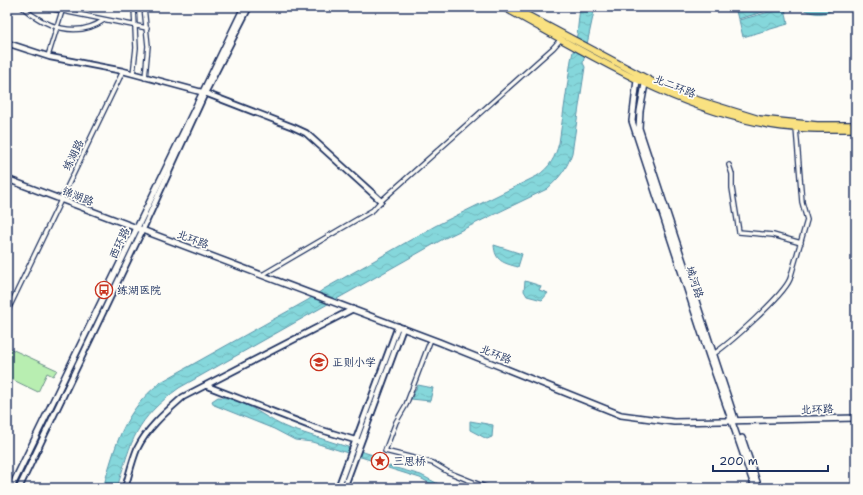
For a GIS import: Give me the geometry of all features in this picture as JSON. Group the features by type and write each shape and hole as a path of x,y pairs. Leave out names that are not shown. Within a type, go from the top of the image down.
{"main road":[{"name":"西环路","path":"11,488 110,287 136,229 146,214 244,7"},
{"name":"北二环路","path":"503,7 561,38 568,40"},
{"name":"北二环路","path":"512,7 637,80 671,96 714,111 758,123 796,128 856,129"},
{"name":"北二环路","path":"590,52 672,92 759,119 817,125 856,125"},
{"name":"城河路","path":"637,80 632,121 734,421 755,488"},
{"name":"城河路","path":"646,84 640,111 639,128 711,355"},
{"name":"锦湖路","path":"7,179 142,231"},
{"name":"北环路","path":"142,231 401,327 621,415 674,422 856,418"},
{"name":"城河路","path":"734,421 760,488"}],"street":[{"path":"22,7 35,17 58,28 86,30 104,20"},
{"path":"43,7 147,28"},
{"path":"133,7 136,27 133,74"},
{"path":"144,7 148,46 145,78"},
{"name":"西环路","path":"18,488 142,231 204,93 249,7"},
{"path":"48,56 58,28 62,11"},
{"path":"260,275 373,210 381,201 553,48 561,38"},
{"path":"7,43 48,56 123,71 204,93 306,133 381,201"},
{"name":"练湖路","path":"7,312 123,71"},
{"path":"711,355 724,348 786,287 807,220 802,202 796,128"},
{"path":"729,165 732,174 732,188 739,232 780,236 801,243"},
{"path":"125,488 137,450 143,439 165,413 183,397 207,386 353,309"},
{"path":"338,488 401,327"},
{"path":"344,488 362,442 401,327"},
{"path":"431,339 406,405 396,422 385,452 433,463 448,472 488,488"},
{"path":"207,386 315,428 362,442"}],"green space":[{"path":"7,347 57,370 53,376 47,373 38,392 7,377"}],"water":[{"path":"580,7 595,7 583,63 585,67 572,153 565,169 555,181 547,189 445,238 179,388 164,399 153,410 137,432 127,456 117,488 103,488 117,443 129,417 148,393 161,382 308,300 324,289 435,226 537,176 549,166 554,158 559,143 571,60 577,35"},
{"path":"735,7 781,7 738,19"},
{"path":"800,7 836,7 828,12 813,13"},
{"path":"785,8 788,24 743,37 739,20"},
{"path":"494,245 522,254 518,267 508,264 498,258"},
{"path":"525,281 541,286 539,290 548,293 542,300 527,296 524,291"},
{"path":"418,385 433,388 430,401 411,399"},
{"path":"218,397 237,401 288,428 379,457 377,462 312,442 295,440 274,429 214,405 212,401"},
{"path":"470,421 493,425 492,437 487,439 470,430"},
{"path":"389,466 421,475 446,488 439,488 420,478 388,468"}],"place":[{"name":"练湖医院","path":"104,290"},
{"name":"正则小学","path":"319,362"},
{"name":"三思桥","path":"380,461"}]}
